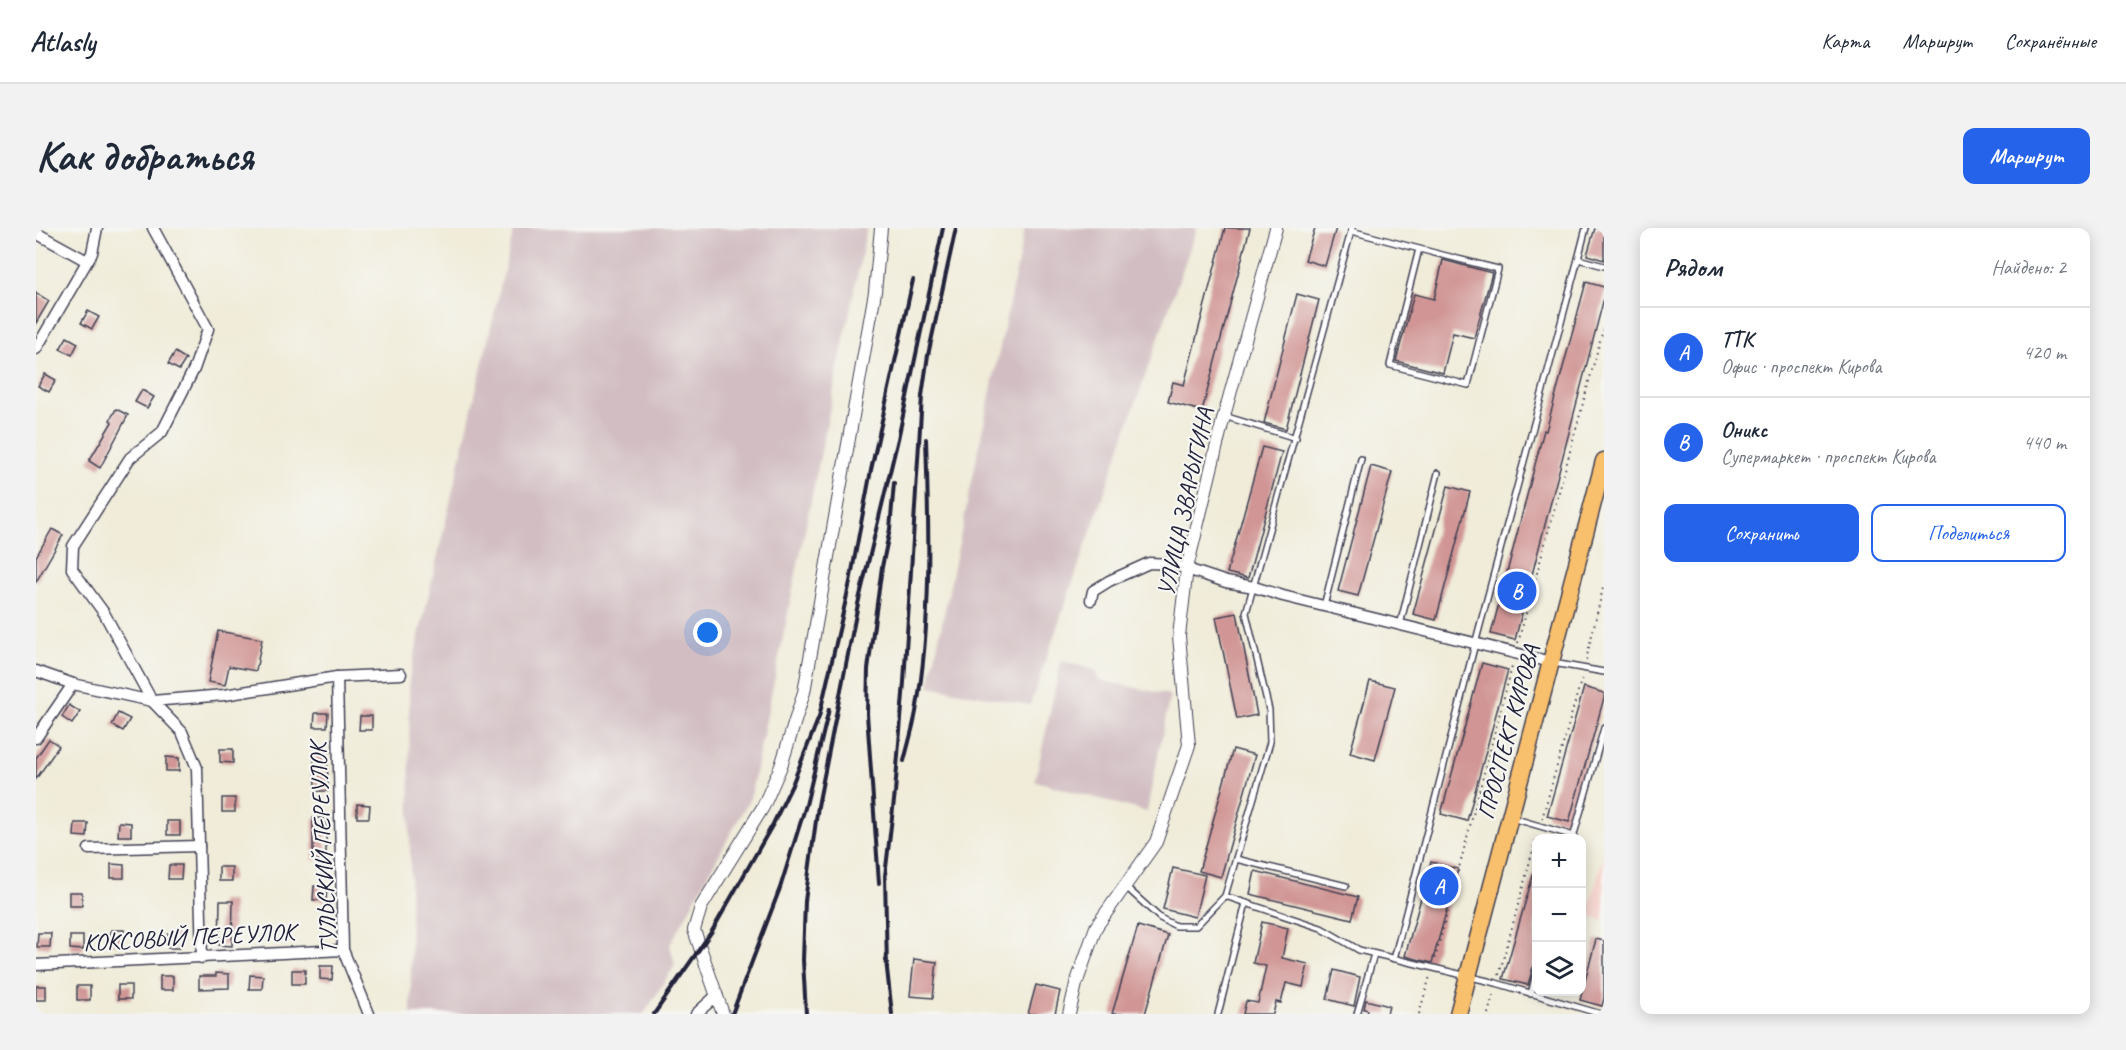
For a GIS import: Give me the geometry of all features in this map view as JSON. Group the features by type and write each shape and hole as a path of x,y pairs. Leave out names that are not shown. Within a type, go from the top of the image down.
{"main road":[{"name":"ПРОСПЕКТ КИРОВА","path":"1458,1014 1604,461"}],"street":[{"path":"36,349 92,253 97,228"},
{"path":"153,228 208,329 194,369 162,432 130,458 73,546 72,569 104,613 152,701 182,732 196,768 202,958"},
{"path":"723,1014 694,930 701,907 763,807 781,766 804,692 875,292 881,228"},
{"name":"УЛИЦА ЗВАРЫГИНА","path":"1070,1014 1076,984 1096,927 1156,842 1189,746 1179,636 1187,568 1224,416 1276,228"},
{"path":"36,233 87,261"},
{"path":"1091,600 1093,591 1149,563 1172,564 1226,582 1254,586 1283,596 1551,662"},
{"path":"36,671 73,684 152,701 224,695 337,677 401,674"},
{"name":"ТУЛЬСКИЙ ПЕРЕУЛОК","path":"337,677 343,950 369,1014"},
{"path":"36,738 73,684"},
{"path":"89,849 199,846"},
{"name":"КОКСОВЫЙ ПЕРЕУЛОК","path":"36,966 343,950"},
{"path":"696,1014 717,995"}],"lane":[{"path":"1394,959 1586,228"},
{"path":"1126,887 1160,918 1176,926 1197,926 1225,896 1270,742 1269,710 1246,613 1296,438 1351,230 1498,269 1468,385 1390,365 1419,249"},
{"path":"1578,259 1604,266"},
{"path":"1224,416 1296,438"},
{"path":"1324,606 1361,459"},
{"path":"1400,625 1438,473"},
{"path":"1551,662 1604,672"},
{"path":"1575,834 1604,728"},
{"path":"1511,818 1565,834"},
{"path":"1236,859 1346,886"},
{"path":"1225,896 1321,927 1359,950 1496,983 1601,1014"},
{"path":"1218,1014 1246,903"},
{"path":"1357,1014 1374,954"},
{"path":"1531,994 1532,990"}],"path":[{"path":"1419,1014 1604,326"},
{"path":"1538,834 1584,668 1604,584"},
{"path":"1488,1014 1532,857"}],"shaded area":[{"path":"514,228 867,228 750,798 670,945 675,965 644,1014 411,1014 409,679"},
{"path":"1025,228 1197,228 1030,705 929,686"},
{"path":"1061,661 1096,670 1099,680 1170,695 1147,812 1035,781"},
{"path":"1604,854 1604,921 1587,916"}],"building":[{"path":"1225,228 1250,228 1202,411 1168,402 1173,382 1184,385"},
{"path":"1315,228 1336,228 1325,266 1305,260"},
{"path":"1595,228 1604,228 1604,260 1587,255"},
{"path":"1443,260 1492,273 1474,338 1453,333 1443,373 1396,361 1414,294 1434,299"},
{"path":"1586,282 1604,287 1604,298 1515,640 1491,634 1544,430 1546,431"},
{"path":"36,293 49,301 36,323"},
{"path":"1297,294 1319,300 1286,429 1264,423"},
{"path":"88,311 99,317 92,329 81,323"},
{"path":"67,337 78,343 72,355 60,349"},
{"path":"175,352 186,359 179,370 168,364"},
{"path":"45,374 56,380 49,392 38,386"},
{"path":"142,390 154,397 147,408 135,402"},
{"path":"116,409 128,415 100,468 89,461 112,422 110,420"},
{"path":"1262,447 1282,452 1248,578 1227,573"},
{"path":"1371,466 1392,472 1358,596 1338,591"},
{"path":"1448,486 1470,492 1436,620 1413,614"},
{"path":"52,529 63,535 36,582 36,557"},
{"path":"1237,613 1257,715 1237,719 1216,617"},
{"path":"218,631 262,639 256,671 229,666 225,685 208,682"},
{"path":"1482,663 1508,670 1467,821 1441,814"},
{"path":"1370,681 1395,687 1375,760 1350,753"},
{"path":"1584,687 1604,693 1604,698 1569,822 1547,816"},
{"path":"69,705 80,712 72,724 62,717"},
{"path":"118,713 130,719 123,731 112,725"},
{"path":"315,713 328,713 327,727 314,727"},
{"path":"360,716 372,716 372,730 359,730"},
{"path":"49,739 59,746 36,779 36,758"},
{"path":"220,749 233,749 233,763 220,762"},
{"path":"1233,749 1255,755 1221,877 1199,871"},
{"path":"314,752 327,752 328,791 315,791"},
{"path":"166,757 179,758 179,771 166,771"},
{"path":"222,798 235,798 235,812 222,812"},
{"path":"357,804 370,805 369,818 357,818"},
{"path":"313,818 326,818 326,860 313,860"},
{"path":"167,821 180,821 180,835 167,835"},
{"path":"119,822 131,823 131,836 118,836"},
{"path":"75,823 88,823 87,837 74,836"},
{"path":"1431,862 1458,869 1432,963 1405,956"},
{"path":"111,864 124,865 124,878 111,878"},
{"path":"169,865 182,865 181,879 168,879"},
{"path":"219,867 232,867 232,881 219,881"},
{"path":"1173,868 1205,875 1195,917 1163,909"},
{"path":"1255,871 1358,897 1352,919 1250,894"},
{"path":"1532,879 1532,970 1528,985 1503,979"},
{"path":"314,886 327,887 326,900 313,900"},
{"path":"69,892 82,892 82,906 69,906"},
{"path":"220,901 233,901 232,946 219,945"},
{"path":"1262,922 1288,928 1282,958 1308,964 1303,987 1286,983 1281,1003 1276,1002 1273,1014 1243,1014 1246,1001 1258,1003 1266,966 1253,963"},
{"path":"1138,926 1168,935 1145,1014 1112,1014"},
{"path":"111,930 124,930 123,944 110,944"},
{"path":"38,933 51,933 50,947 37,947"},
{"path":"168,934 181,934 180,948 168,948"},
{"path":"70,936 83,936 83,950 70,949"},
{"path":"1596,939 1604,941 1602,1006 1580,1000 1581,996 1586,996 1586,977"},
{"path":"914,959 937,962 933,998 910,996"},
{"path":"320,966 333,966 332,980 320,979"},
{"path":"292,970 305,970 305,984 292,984"},
{"path":"1334,970 1360,977 1354,1006 1327,999"},
{"path":"216,973 229,974 229,988 199,989 199,976 216,976"},
{"path":"250,975 263,976 262,989 249,989"},
{"path":"160,976 173,976 173,990 160,990"},
{"path":"118,985 131,985 131,999 118,999"},
{"path":"1036,985 1060,991 1055,1014 1028,1014"},
{"path":"36,986 46,986 46,1000 36,1000"},
{"path":"77,986 90,986 90,1000 77,1000"},
{"path":"1366,1000 1389,1006 1387,1014 1367,1014 1368,1010 1364,1009"}],"railway":[{"path":"806,1014 803,960 805,901 818,806 858,604 898,439 943,228"},
{"path":"887,968 885,876 904,682 922,396 928,355 956,228"},
{"path":"654,1014 712,931 773,824 792,785 819,717 850,582 871,470 913,280"},
{"path":"904,761 916,712 925,644 928,541 926,439"},
{"path":"879,883 867,714 868,669 882,567 890,529 894,483"},
{"path":"732,1014 780,888 806,805 829,709"},
{"path":"886,960 892,1014"}],"place":[{"name":"Оникс","path":"1517,591"},
{"name":"ТТК","path":"1439,886"}]}
